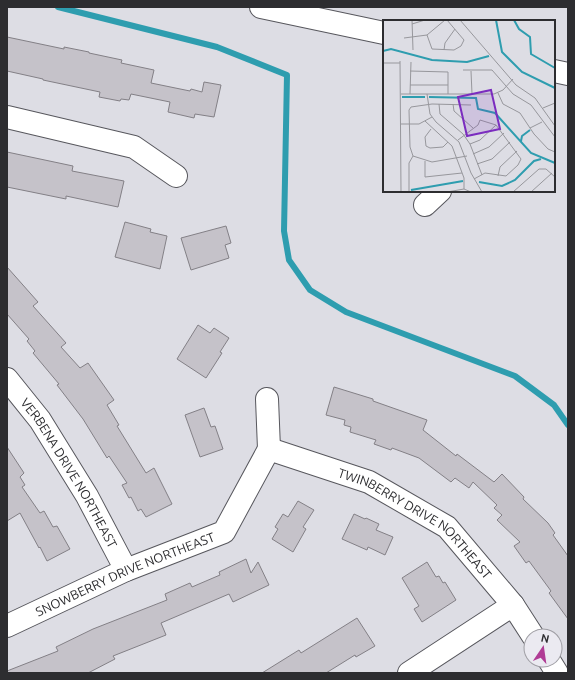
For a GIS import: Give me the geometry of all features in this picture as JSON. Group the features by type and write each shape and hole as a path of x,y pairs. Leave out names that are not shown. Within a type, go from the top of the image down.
{"street":[{"path":"261,7 383,33"},
{"path":"555,71 568,74"},
{"path":"7,117 134,147 176,176"},
{"name":"VERBENA DRIVE NORTHEAST","path":"7,379 44,426 88,496 126,570"},
{"path":"267,400 269,449"},
{"name":"SNOWBERRY DRIVE NORTHEAST","path":"7,626 126,570 224,532 269,449"},
{"name":"TWINBERRY DRIVE NORTHEAST","path":"269,449 369,482 447,527 513,605 528,628"},
{"path":"409,673 513,605"}],"building":[{"path":"7,37 64,49 64,47 89,52 122,60 121,63 154,70 151,83 202,92 204,82 221,85 214,117 195,114 194,118 168,112 170,102 131,94 129,100 121,99 120,101 99,97 100,92 7,71"},
{"path":"7,152 73,166 72,171 124,181 118,207 66,196 66,199 7,187"},
{"path":"125,222 151,229 150,232 167,236 160,269 115,257"},
{"path":"226,226 231,243 225,245 229,258 191,270 181,238"},
{"path":"7,267 38,302 33,306 66,343 61,347 80,368 88,363 114,400 107,405 119,425 117,426 146,473 154,468 172,504 146,517 141,509 138,511 131,497 129,498 122,485 127,483 109,456 107,458 83,419 57,385 59,384 33,353 35,351 27,341 29,339 7,314"},
{"path":"198,325 210,333 214,328 229,338 220,352 222,353 206,378 177,359"},
{"path":"334,387 373,399 373,401 427,420 423,430 456,456 457,454 494,482 502,474 524,497 523,499 548,523 555,533 553,535 568,556 568,619 549,593 551,591 529,561 526,563 514,546 520,542 497,520 502,515 494,508 497,505 473,482 469,488 455,478 451,482 419,458 392,448 391,450 374,444 376,440 350,432 351,427 344,425 345,420 326,415"},
{"path":"204,408 211,427 215,426 223,449 200,457 185,415"},
{"path":"7,447 24,473 20,477 25,485 22,487 40,513 44,511 53,527 57,526 70,549 47,561 20,513 7,521"},
{"path":"298,501 314,510 303,527 306,529 293,552 272,539 278,529 275,527 283,514 288,517"},
{"path":"354,514 379,524 376,530 393,537 385,555 368,547 367,550 342,539"},
{"path":"246,559 251,573 258,562 269,585 233,602 229,594 161,623 166,635 113,656 115,659 88,673 7,673 7,671 58,651 56,647 93,629 167,600 165,594 190,583 192,587 220,575 219,572"},
{"path":"427,562 436,577 439,576 443,583 445,582 456,600 422,622 414,609 419,606 402,578"},
{"path":"357,618 375,646 356,657 355,655 326,673 262,673 299,650 301,653"}],"waterway":[{"path":"58,7 217,47 287,75 284,231 289,260 310,290 346,312 515,376 554,405 568,425"}]}
